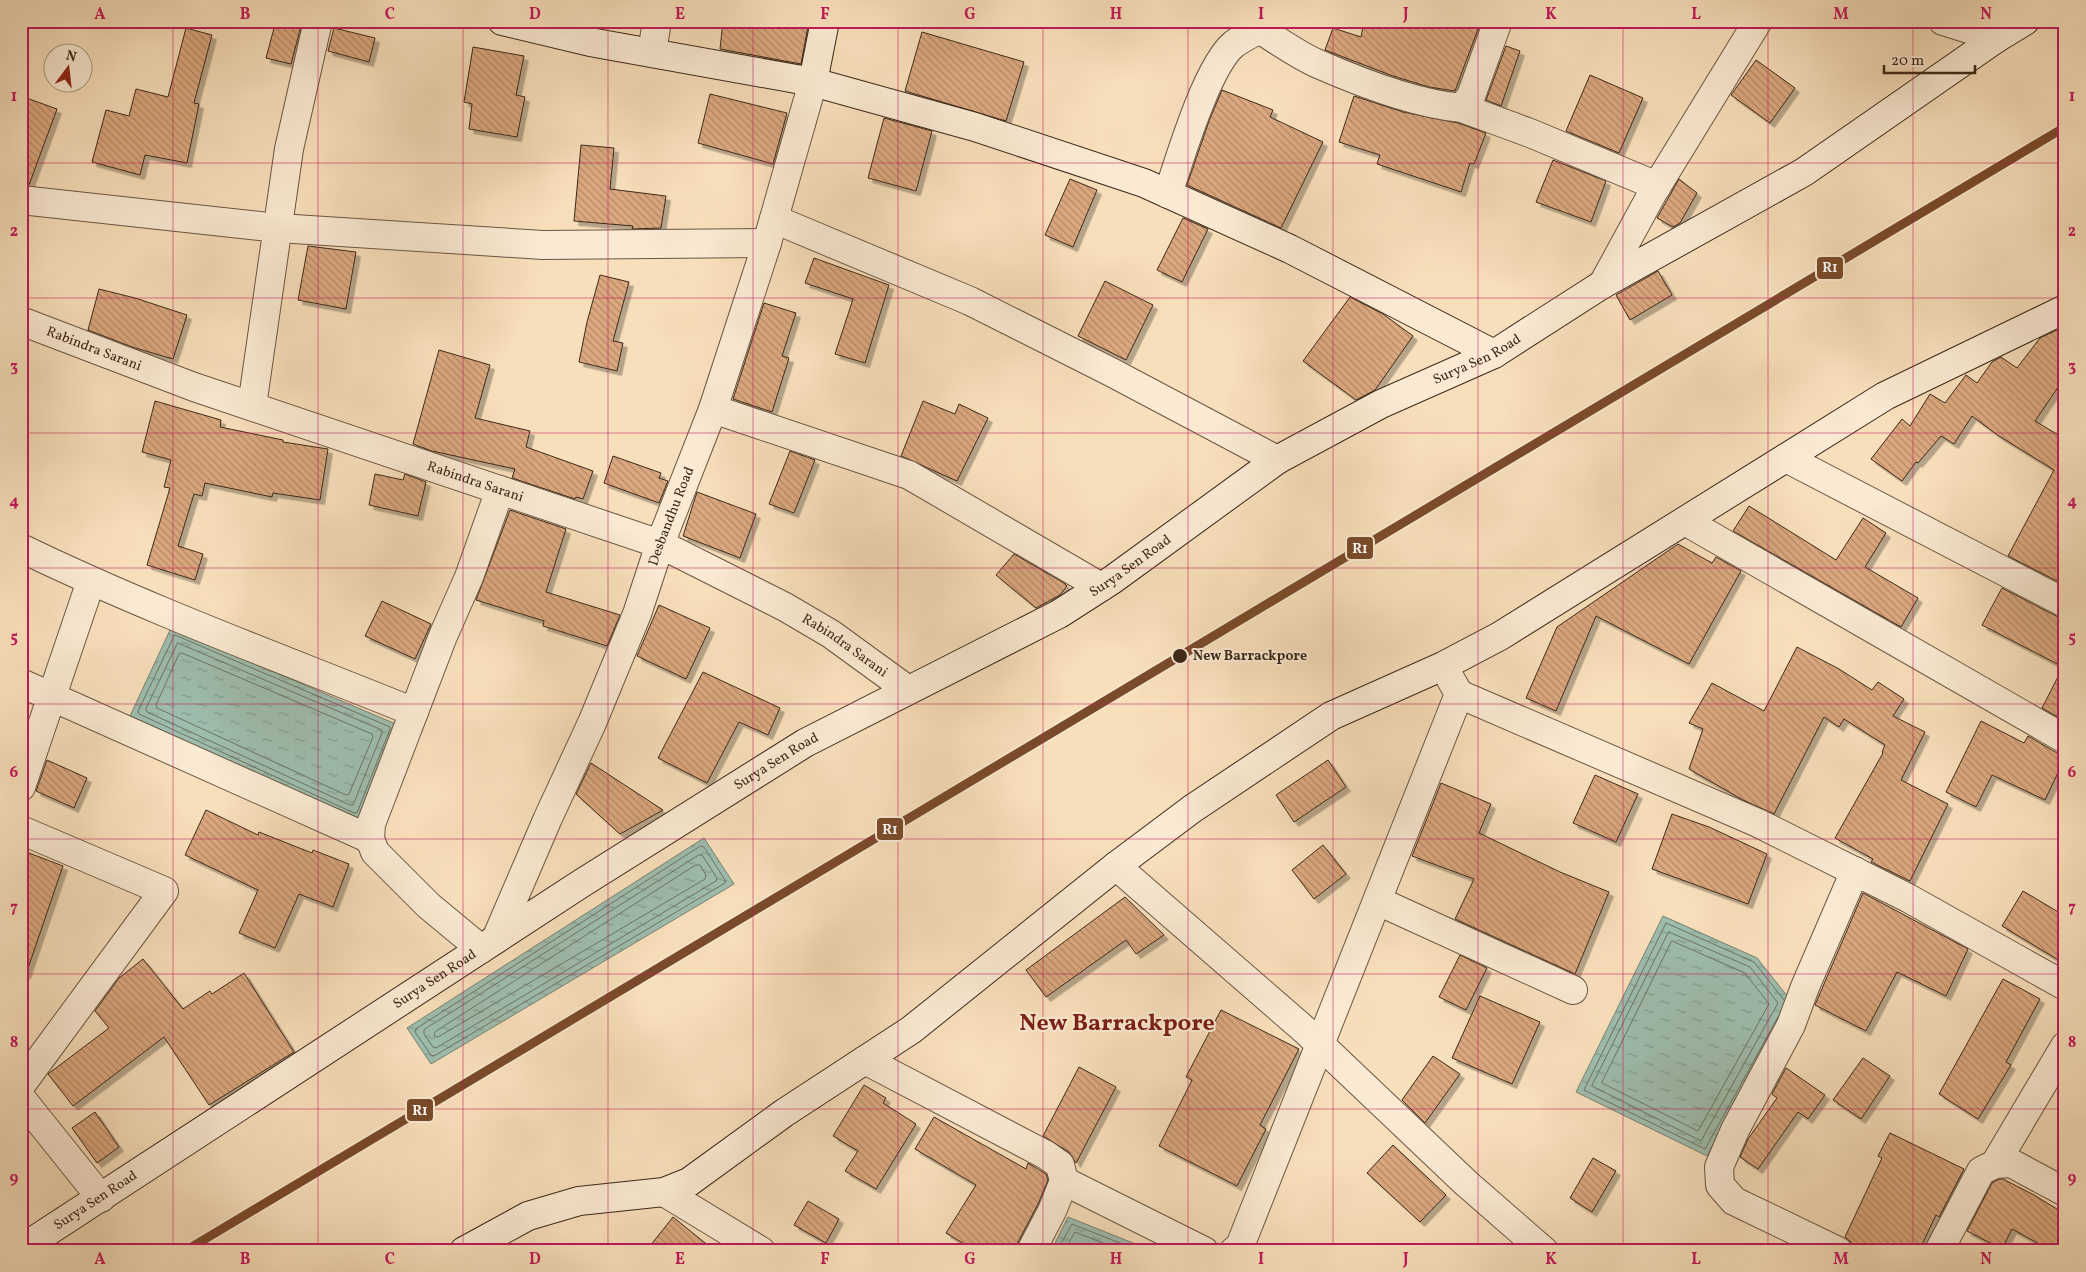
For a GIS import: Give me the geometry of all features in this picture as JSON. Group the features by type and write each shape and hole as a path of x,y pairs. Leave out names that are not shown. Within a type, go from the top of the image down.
{"street":[{"path":"252,406 289,149 318,21"},
{"path":"502,21 590,42 812,82 975,128 1144,183 1290,249 1494,354"},
{"path":"652,52 657,21"},
{"name":"Desbandhu Road","path":"489,944 596,714 636,614 660,544 713,409 771,231 812,82 825,21"},
{"path":"1462,108 1471,96 1498,21"},
{"path":"1603,284 1657,186 1758,21"},
{"path":"1943,21 1997,38"},
{"name":"Surya Sen Road","path":"21,1249 489,944 805,742 1059,614 1101,588 1277,460 1381,404 1494,354 1603,284 1804,172 1997,38 2025,21"},
{"path":"1168,194 1193,121 1216,65 1234,44 1261,24 1315,62 1360,80 1442,106 1462,108 1530,133 1657,186"},
{"path":"21,200 278,228 543,245 771,231 970,301 1111,372 1277,460"},
{"path":"476,1248 528,1216 579,1202 664,1192 689,1182 784,1113 911,1030 1116,866 1192,809 1331,716 1443,666 1500,636 1885,396 2065,310"},
{"name":"Rabindra Sarani","path":"21,321 194,387 660,544 785,607 824,630 908,690"},
{"path":"713,409 909,475 1101,588"},
{"path":"1786,458 2065,603"},
{"path":"489,944 429,906 375,852 370,839 371,824 443,636 469,577 500,490"},
{"path":"1685,521 2065,740"},
{"path":"21,548 91,581 414,712"},
{"path":"21,787 91,581"},
{"path":"1443,666 1459,694 1758,823 1908,898 2065,986"},
{"path":"21,683 370,839"},
{"path":"1234,1251 1240,1246 1459,694"},
{"path":"21,830 164,891 21,1085"},
{"path":"1116,866 1319,1044 1466,1183 1544,1251"},
{"path":"1838,1251 1734,1201 1720,1186 1719,1167 1734,1130 1791,1025 1805,987 1855,871"},
{"path":"1378,901 1573,990"},
{"path":"1994,1164 2065,1046"},
{"path":"865,1060 1046,1155 1060,1165 1064,1181 1052,1211 1031,1251"},
{"path":"21,1098 101,1198"},
{"path":"1939,1251 1981,1171 1994,1164 2011,1163 2065,1192"},
{"path":"1064,1181 1204,1251"},
{"path":"664,1192 761,1251"}],"water":[{"path":"171,628 398,725 359,821 130,716"},
{"path":"704,838 734,884 431,1064 407,1028"},
{"path":"1663,916 1757,958 1792,1002 1707,1156 1576,1092"},
{"path":"1068,1217 1153,1251 1051,1251"}],"building":[{"path":"276,21 301,26 291,64 266,58"},
{"path":"723,21 772,21 808,26 801,64 720,49"},
{"path":"1364,21 1481,21 1455,91 1429,87 1393,76 1325,50 1333,28 1361,37"},
{"path":"186,28 212,35 194,103 199,104 187,163 145,155 140,175 92,162 106,110 129,116 136,89 168,97"},
{"path":"334,28 375,38 369,62 328,51"},
{"path":"922,32 1024,62 1006,121 905,91"},
{"path":"1506,46 1520,51 1501,106 1486,100"},
{"path":"473,47 524,56 516,95 525,97 517,137 469,129 472,104 464,102"},
{"path":"1756,60 1795,88 1770,123 1731,95"},
{"path":"1590,75 1643,98 1619,153 1566,131"},
{"path":"1222,90 1273,110 1270,117 1323,142 1281,228 1187,185"},
{"path":"710,94 787,113 773,164 698,143"},
{"path":"21,96 57,109 29,185 21,185"},
{"path":"1354,96 1403,112 1458,123 1486,133 1474,164 1470,163 1461,192 1377,164 1380,155 1339,142"},
{"path":"884,118 932,131 916,191 868,178"},
{"path":"581,145 614,148 610,189 666,196 661,228 632,229 633,226 574,221"},
{"path":"1553,160 1606,181 1591,222 1536,202"},
{"path":"1070,179 1097,190 1073,247 1045,235"},
{"path":"1679,179 1697,193 1680,223 1673,227 1657,218"},
{"path":"1183,218 1208,229 1182,282 1157,270"},
{"path":"308,246 356,252 346,309 298,300"},
{"path":"814,258 889,285 865,363 835,354 853,299 805,283"},
{"path":"1658,271 1672,295 1630,320 1616,295"},
{"path":"600,275 629,282 613,341 623,343 617,371 579,362 587,322"},
{"path":"1105,281 1153,305 1126,360 1078,336"},
{"path":"99,289 135,298 187,315 173,359 132,347 88,330"},
{"path":"1350,297 1383,314 1413,336 1375,390 1356,400 1303,361"},
{"path":"764,303 796,313 782,356 789,358 772,412 733,399"},
{"path":"2065,326 2065,377 2035,421 2065,439 2065,585 2008,556 2054,470 1999,436 1972,416 1954,444 1941,436 1918,463 1916,462 1902,481 1871,459 1902,419 1910,426 1930,394 1945,403 1966,375 1977,383 1992,362 2001,357 2017,368 2040,338"},
{"path":"439,350 490,365 475,418 530,431 526,447 593,471 583,499 576,497 575,499 512,478 515,469 432,451 413,444"},
{"path":"155,401 221,420 220,427 283,440 283,442 328,449 320,500 273,493 272,497 205,483 202,496 194,494 178,546 203,554 195,580 147,565 170,488 164,487 171,460 142,452"},
{"path":"923,401 955,414 959,404 988,418 957,481 901,456"},
{"path":"790,451 815,460 794,513 769,504"},
{"path":"613,456 661,473 659,478 668,481 659,503 604,483"},
{"path":"375,474 403,480 405,474 426,482 418,516 369,505"},
{"path":"697,492 756,514 740,558 683,536"},
{"path":"1749,506 1836,560 1863,518 1886,533 1865,567 1918,598 1901,627 1733,531"},
{"path":"510,510 566,529 546,592 620,615 607,646 543,626 544,621 476,600"},
{"path":"1678,544 1712,563 1716,557 1741,571 1689,664 1596,616 1556,711 1526,698 1557,627"},
{"path":"1014,554 1067,586 1060,595 1036,608 996,575"},
{"path":"2002,588 2058,617 2065,618 2065,721 2042,708 2063,667 1982,625"},
{"path":"382,601 431,624 415,659 365,636"},
{"path":"659,605 710,628 686,679 637,656"},
{"path":"1797,647 1839,669 1872,690 1878,682 1904,699 1893,716 1925,732 1901,780 1948,804 1910,881 1871,862 1873,859 1835,838 1883,753 1885,745 1844,719 1839,727 1824,717 1774,814 1743,800 1689,769 1703,729 1689,723 1712,683 1764,711"},
{"path":"703,672 780,708 768,735 739,722 707,783 658,758"},
{"path":"1981,721 2024,743 2028,736 2057,753 2065,755 2045,800 1992,775 1976,807 1946,792"},
{"path":"47,760 87,778 74,808 36,791"},
{"path":"1328,760 1346,787 1294,822 1276,795"},
{"path":"591,763 663,810 620,834 576,794"},
{"path":"1595,775 1638,794 1616,842 1573,823"},
{"path":"1441,783 1491,804 1479,833 1560,872 1609,892 1575,974 1455,919 1474,879 1412,856"},
{"path":"206,810 258,835 259,832 312,853 313,850 349,864 333,907 299,894 275,948 239,933 258,890 185,855"},
{"path":"1672,814 1709,827 1767,854 1748,904 1652,869"},
{"path":"1323,845 1346,874 1314,899 1292,870"},
{"path":"21,850 63,866 26,974 21,973"},
{"path":"2023,891 2065,916 2065,964 2002,926"},
{"path":"1863,893 1968,949 1946,996 1897,972 1866,1031 1815,1005"},
{"path":"1125,897 1164,935 1136,954 1126,940 1046,997 1026,970"},
{"path":"1460,955 1487,968 1466,1010 1439,997"},
{"path":"143,959 183,1009 210,991 212,994 244,973 294,1052 209,1105 164,1037 73,1106 48,1074 109,1028 95,1011 119,978"},
{"path":"2003,979 2040,999 2006,1062 2011,1065 1978,1119 1939,1094"},
{"path":"1480,996 1540,1022 1512,1084 1452,1058"},
{"path":"1221,1010 1299,1049 1260,1125 1266,1129 1237,1186 1159,1146 1192,1080 1186,1077"},
{"path":"1433,1056 1460,1074 1425,1123 1402,1100"},
{"path":"1863,1058 1890,1076 1861,1119 1833,1100"},
{"path":"1079,1067 1116,1087 1076,1163 1069,1152 1043,1136"},
{"path":"1786,1068 1825,1095 1808,1119 1798,1112 1758,1169 1740,1157 1748,1139 1777,1098 1772,1094"},
{"path":"864,1085 886,1098 883,1103 916,1124 876,1189 845,1171 858,1151 833,1136"},
{"path":"95,1112 119,1147 97,1163 72,1128"},
{"path":"934,1117 1026,1169 1028,1163 1046,1174 1048,1180 1017,1244 1016,1251 976,1251 946,1233 976,1185 915,1149"},
{"path":"1890,1133 1964,1169 1939,1217 1936,1215 1919,1251 1857,1251 1853,1249 1851,1242 1845,1237 1882,1158 1878,1156"},
{"path":"1393,1145 1446,1195 1420,1222 1367,1173"},
{"path":"1593,1158 1616,1171 1592,1212 1570,1198"},
{"path":"2003,1179 2034,1195 2065,1214 2065,1251 2052,1251 2012,1229 2002,1249 1967,1231 1992,1183"},
{"path":"808,1201 839,1219 826,1243 794,1225"},
{"path":"673,1217 715,1251 646,1251"}],"transit line":[{"name":"R1","path":"185,1251 2065,127"}],"place":[{"name":"New Barrackpore","path":"1180,656"}],"district":[{"name":"New Barrackpore","path":"1117,1024"}]}
